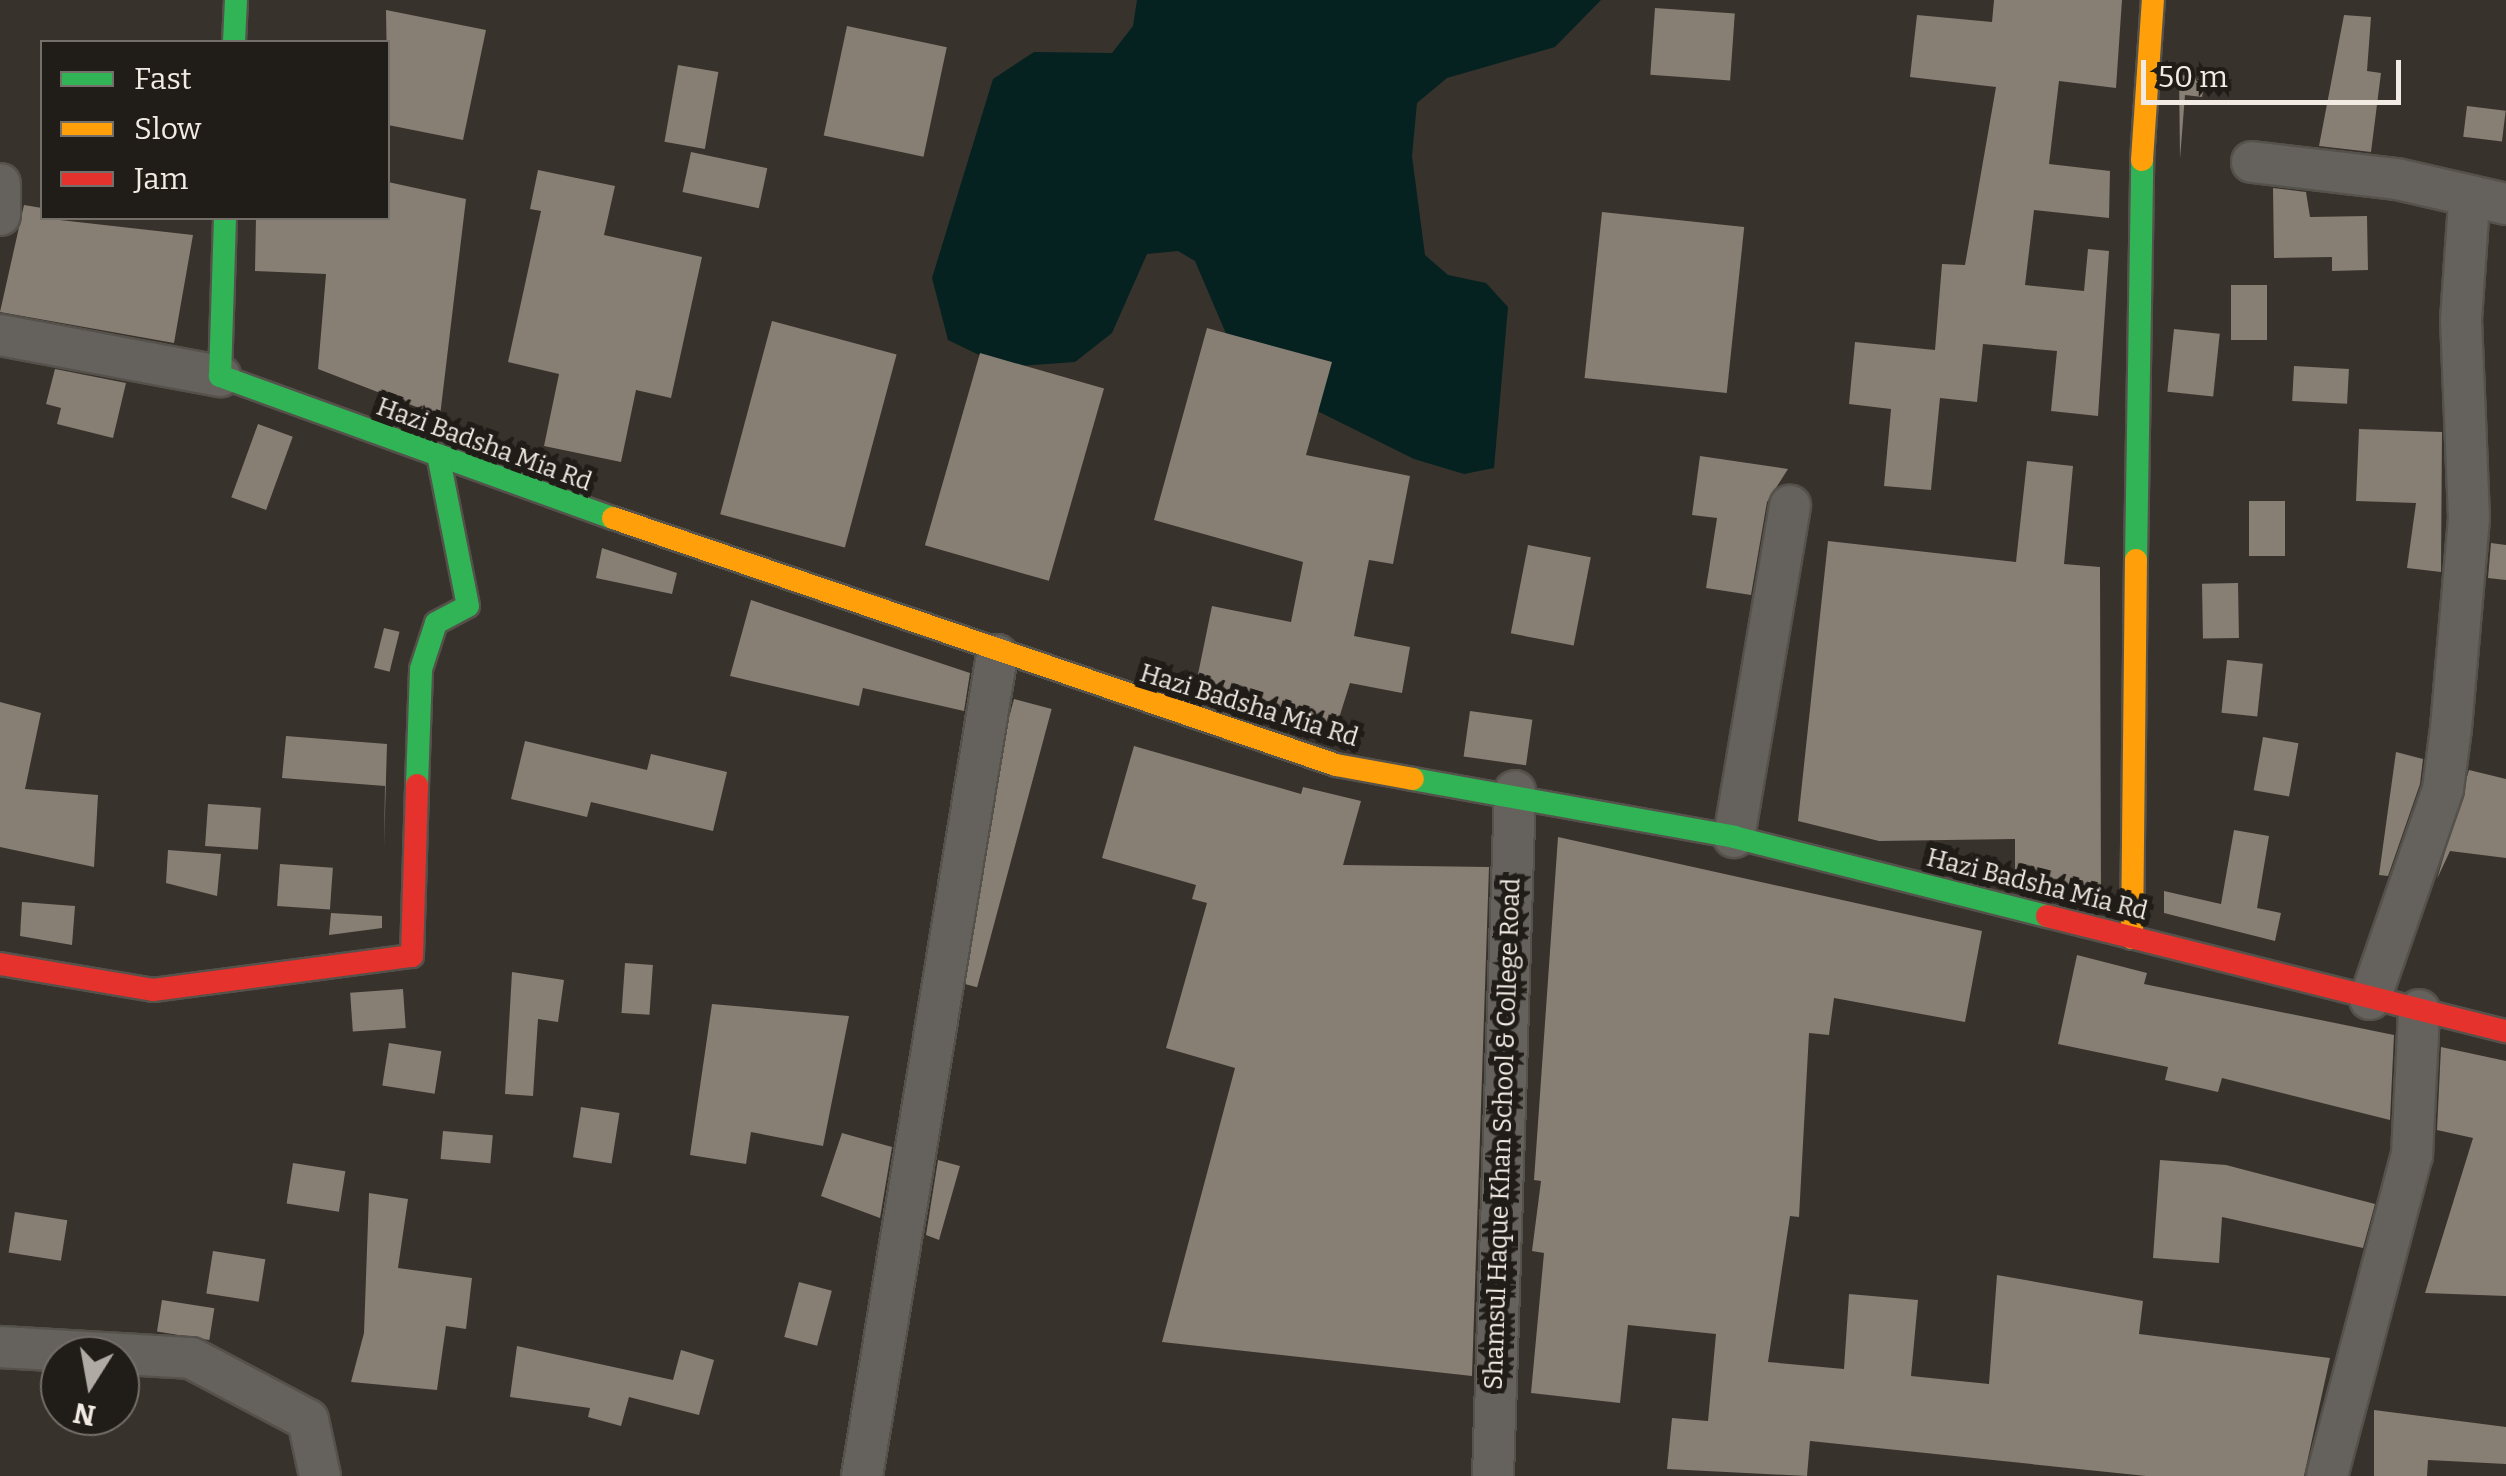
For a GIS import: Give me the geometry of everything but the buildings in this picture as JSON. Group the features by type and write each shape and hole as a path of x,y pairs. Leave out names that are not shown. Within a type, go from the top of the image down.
{"main road":[{"path":"234,40 236,0"},
{"path":"2132,938 2141,172 2152,0"},
{"path":"220,376 225,220"},
{"name":"Hazi Badsha Mia Rd","path":"220,376 439,459 998,655 1336,765 1514,792 1734,836 2506,1031"},
{"path":"0,964 152,990 412,956 421,669 436,623 468,606 439,459"}],"street":[{"path":"2252,162 2397,178 2487,203 2461,320 2469,518 2443,789 2370,999"},
{"path":"0,184 0,215"},
{"path":"0,335 220,376"},
{"path":"1734,836 1790,506"},
{"path":"862,1476 998,655"},
{"name":"Shamsul Haque Khan School & College Road","path":"1494,1476 1514,792"},
{"path":"2326,1476 2412,1155 2418,1010"},
{"path":"0,1347 191,1358 308,1420 320,1476"}],"water":[{"path":"1137,0 1601,0 1555,47 1447,78 1417,103 1412,156 1425,255 1448,275 1486,283 1508,307 1494,468 1464,474 1414,459 1263,384 1227,336 1195,261 1178,251 1147,254 1112,333 1075,362 1004,367 948,340 932,278 993,79 1034,52 1112,53 1133,26"}],"traffic: fast":[{"path":"234,40 236,0"},
{"path":"2136,560 2142,160"},
{"path":"225,220 220,376 613,518"},
{"path":"417,785 421,669 436,623 468,606 439,459"},
{"path":"1413,779 1734,837 2047,916"}],"traffic: slow":[{"path":"2142,160 2153,0"},
{"path":"613,518 1336,765 1413,779"},
{"path":"2132,938 2136,560"}],"traffic: jam":[{"path":"0,964 153,990 412,956 417,785"},
{"path":"2047,916 2506,1031"}]}
